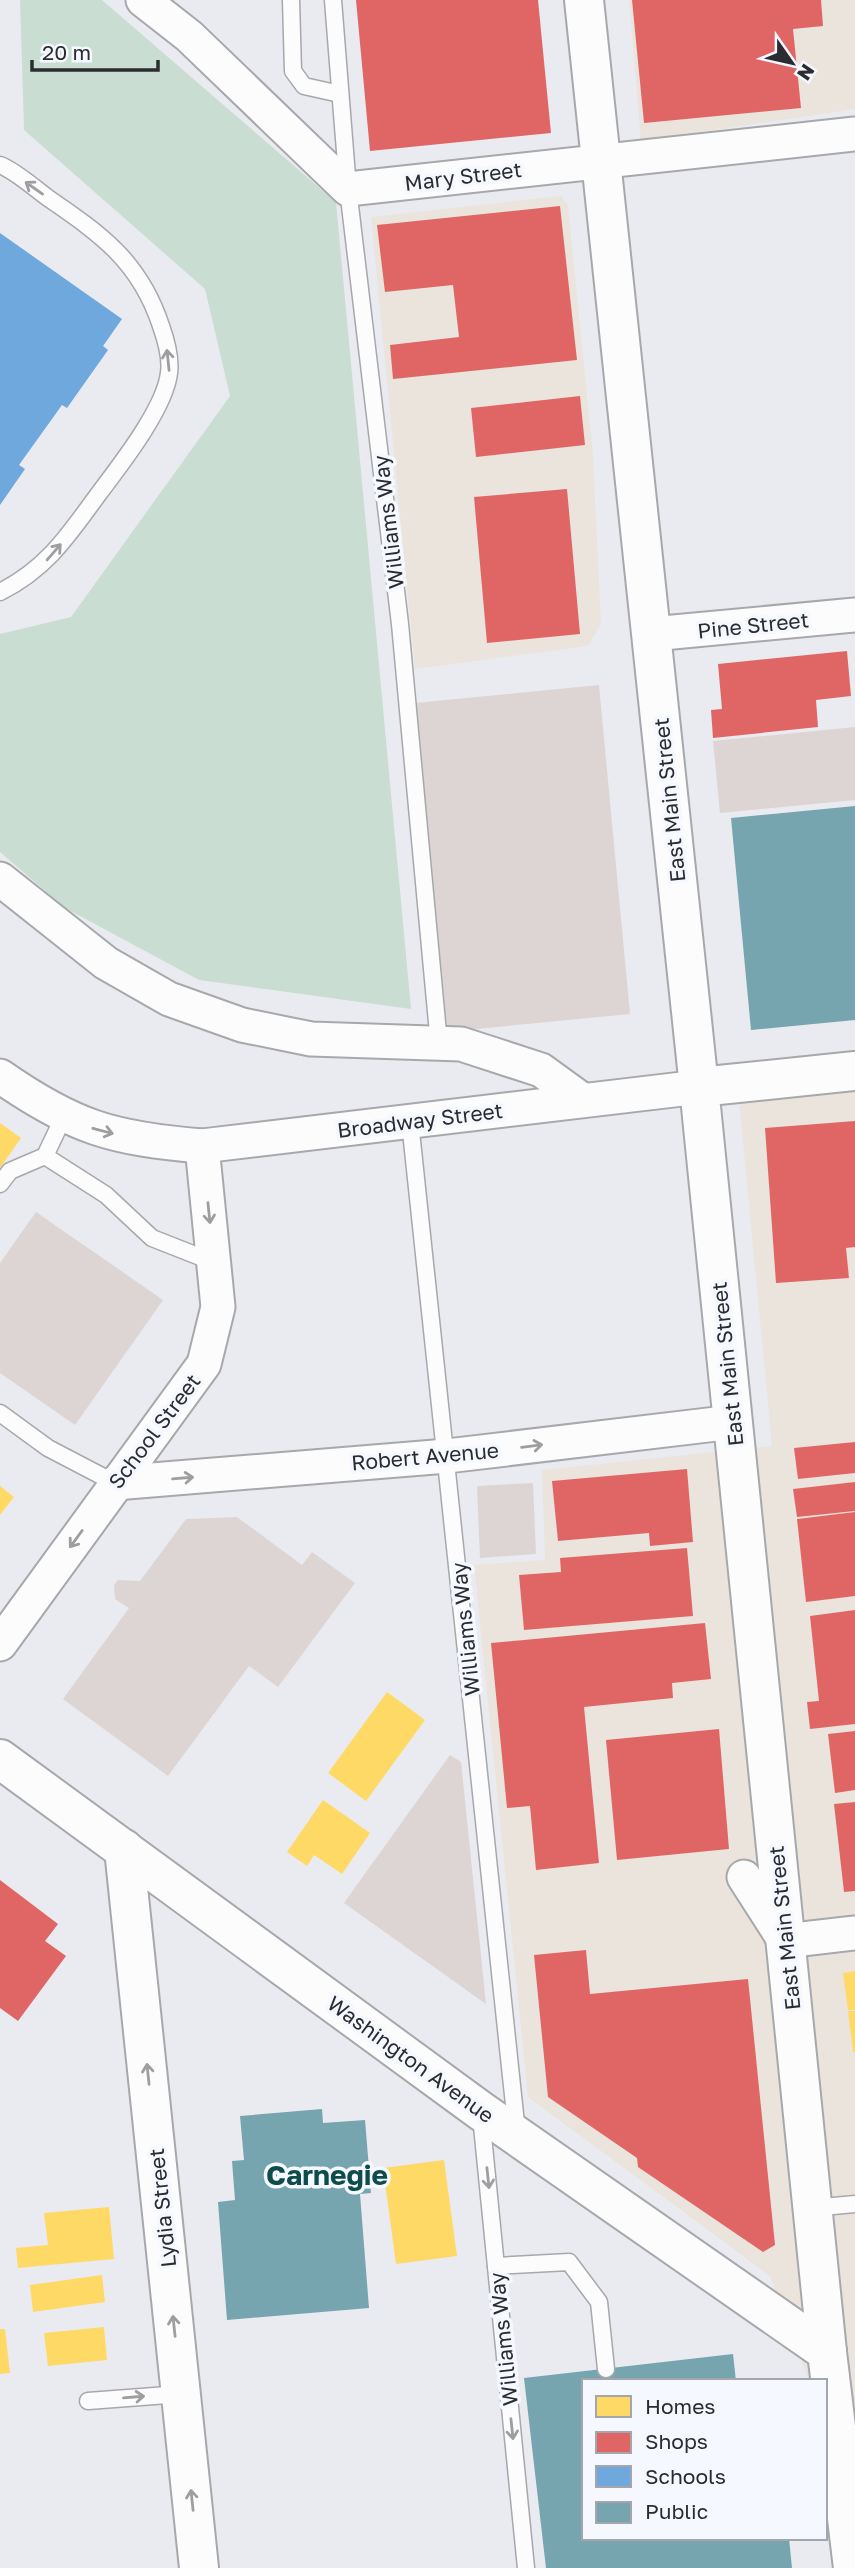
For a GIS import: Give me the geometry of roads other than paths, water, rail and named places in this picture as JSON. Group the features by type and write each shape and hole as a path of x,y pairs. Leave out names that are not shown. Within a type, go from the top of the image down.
{"main road":[{"name":"East Main Street","path":"584,0 699,1087 827,2352 853,2568"},
{"name":"Broadway Street","path":"699,1087 855,1071"},
{"name":"Washington Avenue","path":"0,1759 481,2110 827,2352"},
{"name":"Lydia Street","path":"124,1849 199,2568"}],"street":[{"path":"144,0 189,36 348,189"},
{"name":"Mary Street","path":"348,189 602,159 855,134"},
{"name":"Pine Street","path":"652,634 855,615"},
{"path":"0,879 106,963 169,999 242,1025 311,1039 461,1044 541,1070 581,1099"},
{"name":"Broadway Street","path":"0,1076 80,1125 141,1141 202,1146 699,1087"},
{"name":"School Street","path":"0,1644 204,1364 218,1307 202,1146"},
{"name":"Robert Avenue","path":"115,1483 447,1456 733,1423"},
{"path":"744,1877 785,1941 855,1933"}],"lane":[{"path":"291,0 293,72 304,86 340,94"},
{"name":"Williams Way","path":"333,0 348,189 400,624 439,1044"},
{"path":"0,165 103,236 130,267 151,295 166,341 169,374 151,419 133,449 52,557 20,582 0,592"},
{"path":"0,1184 10,1171 45,1156 64,1116"},
{"name":"Williams Way","path":"410,1122 518,2136"},
{"path":"45,1156 106,1195 152,1238 214,1262"},
{"path":"0,1413 48,1448 115,1483"},
{"name":"Williams Way","path":"481,2110 526,2568"},
{"path":"812,2208 855,2204"},
{"path":"496,2266 569,2262 598,2302 606,2369"},
{"path":"88,2401 181,2394"}],"district":[{"name":"Carnegie","path":"327,2174"}]}
